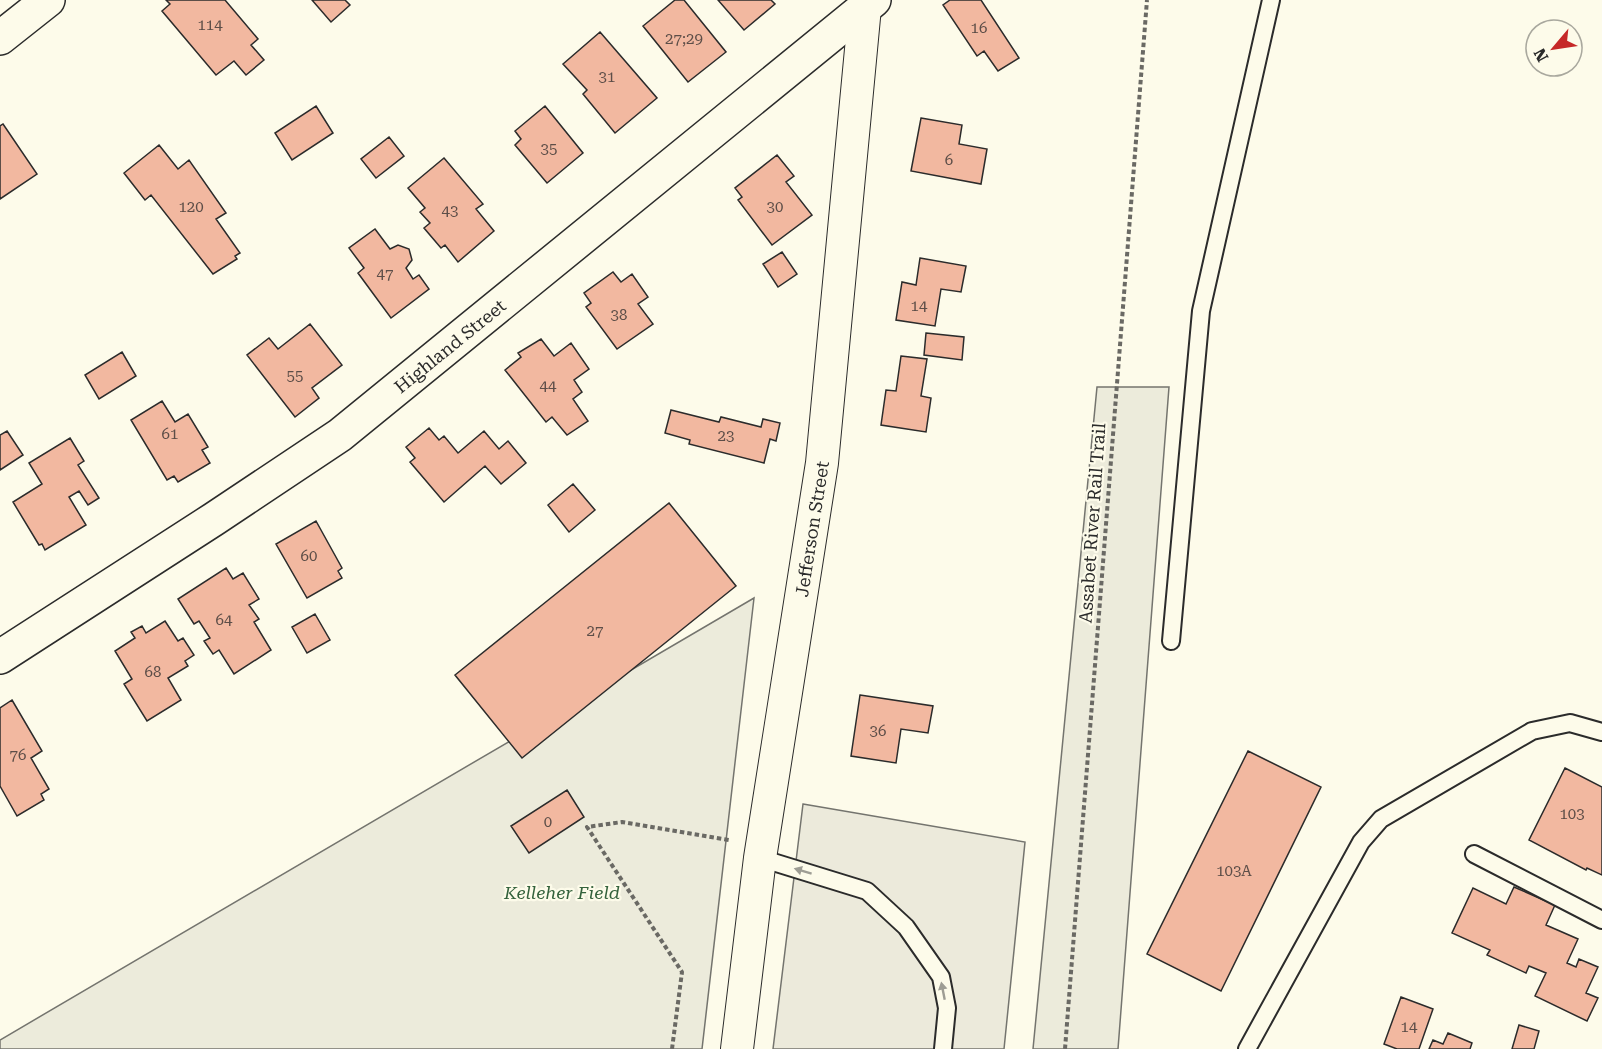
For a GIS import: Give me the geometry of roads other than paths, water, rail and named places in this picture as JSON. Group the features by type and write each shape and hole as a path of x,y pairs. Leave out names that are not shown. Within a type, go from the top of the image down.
{"street":[{"path":"0,38 48,0"},
{"name":"Highland Street","path":"0,657 340,435 870,4"},
{"name":"Jefferson Street","path":"737,1049 762,852 822,463 870,4"}],"lane":[{"path":"1171,641 1201,311 1271,0"},
{"path":"1247,1049 1361,842 1381,819 1532,731 1570,723 1602,732"},
{"path":"762,852 867,891 906,927 941,977 947,1008 943,1049"},
{"path":"1474,854 1602,920"}],"park label":[{"name":"Kelleher Field","path":"562,892"}]}
